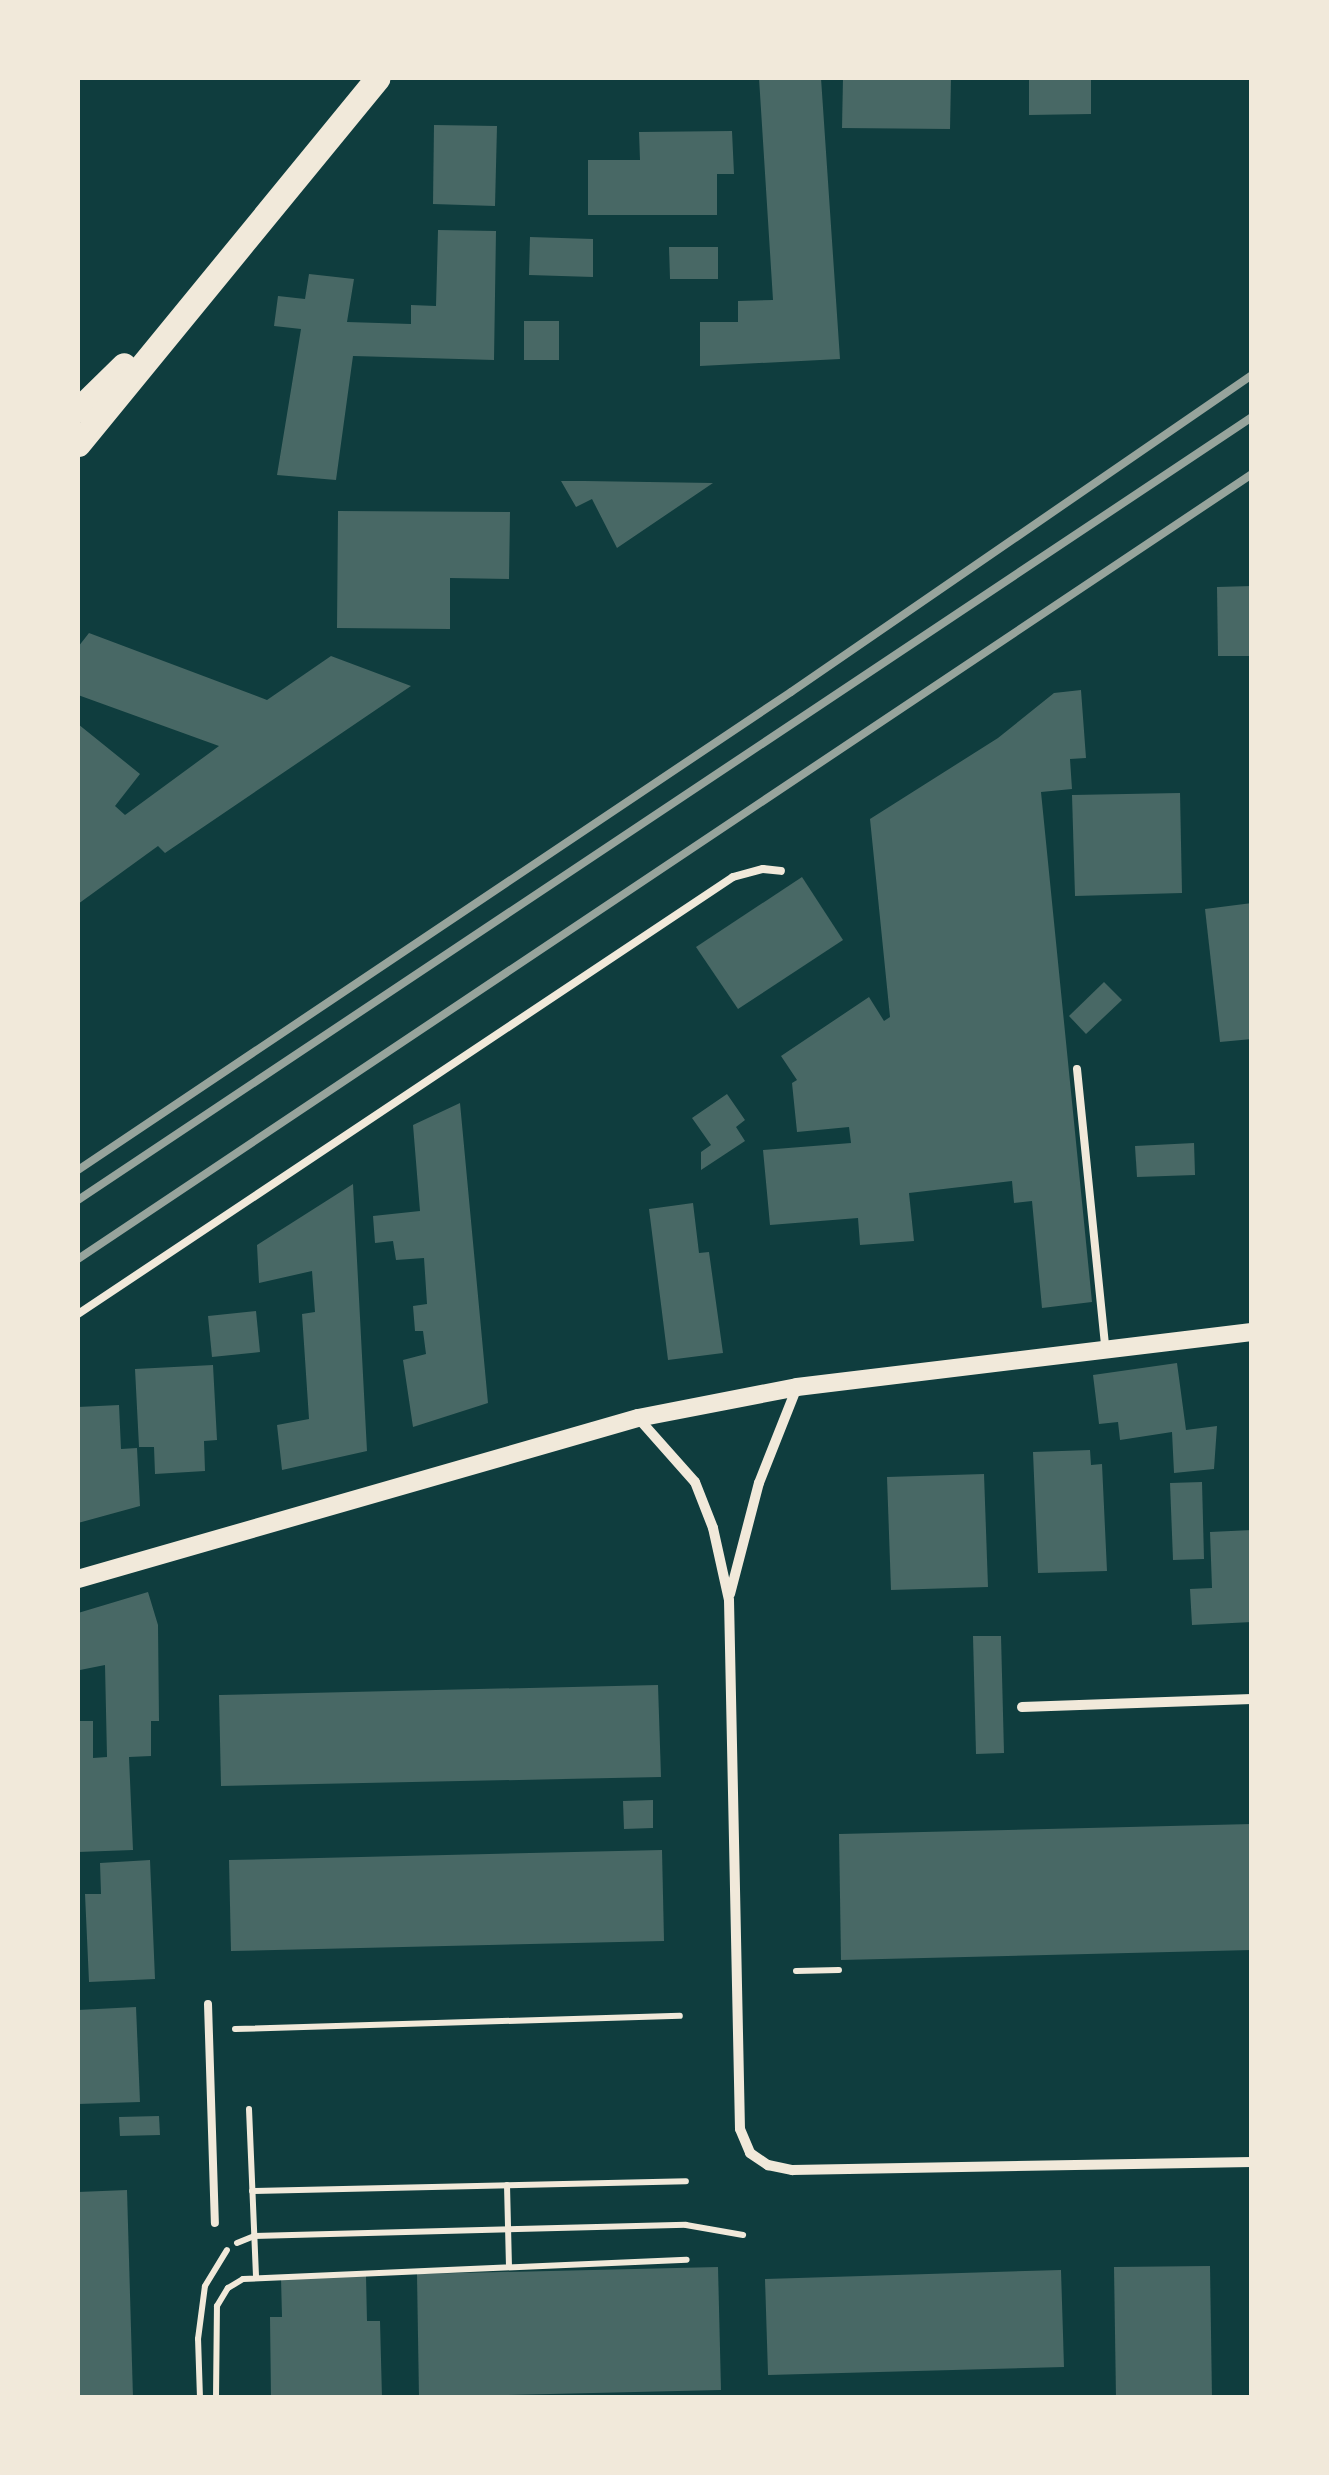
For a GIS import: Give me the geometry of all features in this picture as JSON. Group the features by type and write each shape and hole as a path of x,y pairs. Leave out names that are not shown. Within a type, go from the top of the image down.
{"main road":[{"path":"78,444 378,78"},
{"path":"78,410 207,284"}],"street":[{"path":"78,1579 638,1418 797,1387 1252,1332"},
{"path":"729,1600 759,1483 797,1387"},
{"path":"638,1418 694,1482 713,1528 729,1600 740,2129 750,2153 768,2165 792,2170 1252,2162"},
{"path":"1022,1707 1252,1699"}],"lane":[{"path":"78,1314 733,877 763,869 782,871"},
{"path":"1076,1069 1105,1347"},
{"path":"208,2004 215,2222"}],"path":[{"path":"796,1971 840,1970"},
{"path":"209,2029 680,2016"},
{"path":"249,2109 256,2276"},
{"path":"252,2191 686,2182"},
{"path":"507,2185 508,2266"},
{"path":"200,2398 198,2339 205,2286 230,2247 254,2236 686,2225 743,2235"},
{"path":"216,2398 218,2306 228,2288 256,2276 687,2260"}],"building":[{"path":"759,78 821,78 840,359 700,366 700,322 738,322 738,301 773,300"},
{"path":"843,78 951,78 950,129 842,128"},
{"path":"1029,78 1091,78 1091,114 1029,115"},
{"path":"434,125 497,126 495,206 433,204"},
{"path":"732,131 734,174 717,174 717,215 588,215 588,160 640,160 639,132"},
{"path":"438,230 496,231 494,360 353,356 336,480 277,475 301,329 274,326 278,296 305,299 309,274 354,279 347,322 411,324 411,305 436,306"},
{"path":"530,237 593,239 593,277 529,275"},
{"path":"669,247 718,247 718,279 670,279"},
{"path":"524,321 559,321 559,360 524,360"},
{"path":"561,481 713,483 617,548 592,499 576,507"},
{"path":"338,511 510,512 509,579 450,578 450,629 337,628"},
{"path":"1252,586 1252,656 1218,656 1217,587"},
{"path":"89,633 267,700 331,656 411,686 165,853 158,846 78,904 78,724 140,774 115,806 125,815 219,746 78,695 78,647"},
{"path":"1081,690 1086,758 1070,759 1072,789 1041,792 1092,1302 1042,1308 1032,1201 1014,1203 1012,1181 909,1193 914,1241 860,1245 858,1218 770,1225 763,1150 851,1143 849,1127 797,1132 792,1083 797,1080 781,1056 869,997 884,1021 890,1017 870,819 998,738 1054,693"},
{"path":"1180,793 1182,893 1075,896 1072,795"},
{"path":"802,877 843,940 738,1009 696,947"},
{"path":"1252,903 1252,1039 1220,1042 1205,909"},
{"path":"1104,982 1122,1000 1086,1034 1069,1016"},
{"path":"727,1094 745,1120 736,1127 745,1141 701,1170 701,1152 711,1145 692,1118"},
{"path":"460,1103 488,1403 413,1427 403,1360 426,1354 423,1331 415,1331 413,1306 427,1304 424,1258 396,1260 393,1241 375,1243 373,1216 420,1211 413,1125"},
{"path":"1194,1143 1195,1175 1137,1177 1135,1146"},
{"path":"353,1184 367,1451 282,1470 277,1425 309,1419 302,1314 315,1312 312,1271 259,1283 257,1245"},
{"path":"693,1203 699,1253 709,1252 723,1353 668,1360 649,1209"},
{"path":"256,1311 260,1352 212,1357 208,1316"},
{"path":"1177,1363 1186,1430 1217,1426 1214,1469 1174,1473 1172,1432 1120,1440 1118,1422 1099,1424 1093,1375"},
{"path":"213,1365 217,1440 204,1441 205,1471 155,1474 154,1447 139,1447 135,1369"},
{"path":"119,1405 121,1449 137,1448 140,1506 78,1523 78,1407"},
{"path":"1090,1450 1091,1465 1102,1464 1107,1571 1038,1573 1033,1452"},
{"path":"984,1474 988,1587 891,1590 887,1477"},
{"path":"1202,1482 1204,1559 1173,1560 1170,1483"},
{"path":"1252,1530 1252,1622 1192,1625 1190,1589 1212,1588 1210,1532"},
{"path":"148,1592 158,1625 159,1721 151,1721 151,1756 129,1757 133,1850 78,1852 78,1721 93,1721 93,1758 107,1757 105,1665 80,1670 78,1613"},
{"path":"973,1636 1001,1636 1004,1753 976,1754"},
{"path":"658,1685 661,1777 221,1786 219,1695"},
{"path":"653,1800 653,1828 624,1829 623,1801"},
{"path":"1252,1824 1252,1950 841,1960 839,1834"},
{"path":"662,1850 664,1941 231,1951 229,1860"},
{"path":"150,1860 155,1979 89,1982 85,1894 101,1894 100,1863"},
{"path":"136,2007 140,2102 78,2104 78,2010"},
{"path":"159,2116 160,2135 120,2136 119,2117"},
{"path":"127,2190 133,2398 78,2398 78,2192"},
{"path":"1210,2266 1212,2398 1116,2398 1114,2267"},
{"path":"718,2267 721,2390 419,2397 417,2274"},
{"path":"1061,2270 1064,2367 768,2375 765,2279"},
{"path":"366,2276 367,2321 380,2321 382,2398 271,2398 270,2317 282,2317 281,2278"}],"railway":[{"path":"78,1170 791,692 1252,375"},
{"path":"78,1200 1252,417"},
{"path":"78,1259 1252,474"}]}
